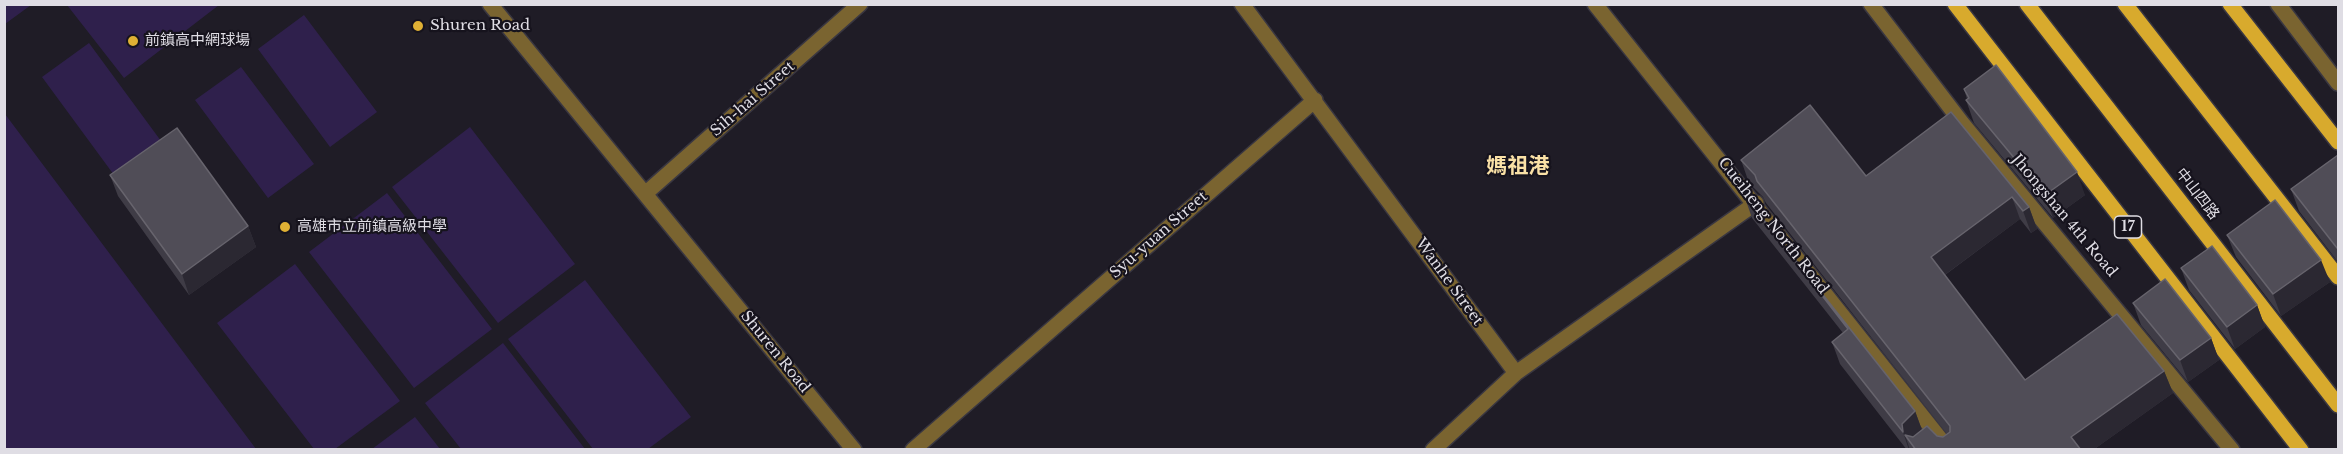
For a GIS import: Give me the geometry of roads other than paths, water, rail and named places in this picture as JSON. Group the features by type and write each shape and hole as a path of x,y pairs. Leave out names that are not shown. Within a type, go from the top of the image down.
{"main road":[{"name":"17","path":"1955,4 2301,450"},
{"name":"中山四路","path":"2027,4 2338,405"},
{"path":"2125,4 2338,277"},
{"path":"2230,4 2338,142"}],"street":[{"name":"Shuren Road","path":"490,4 854,450"},
{"name":"Sih-hai Street","path":"645,193 860,4"},
{"path":"1242,4 1315,100"},
{"name":"Cueiheng North Road","path":"1595,4 1756,203 1949,450"},
{"name":"Jhongshan 4th Road","path":"1871,4 1962,123 2232,450"},
{"path":"2278,4 2338,83"},
{"name":"Wanhe Street","path":"1315,100 1516,373"},
{"name":"Syu-yuan Street","path":"913,450 1315,100"},
{"path":"1433,450 1516,373 1756,203"},
{"path":"1925,444 1937,434"}],"place":[{"name":"Shuren Road","path":"418,26"},
{"name":"前鎮高中網球場","path":"133,41"},
{"name":"高雄市立前鎮高級中學","path":"285,227"}],"district":[{"name":"媽祖港","path":"1518,167"}]}
